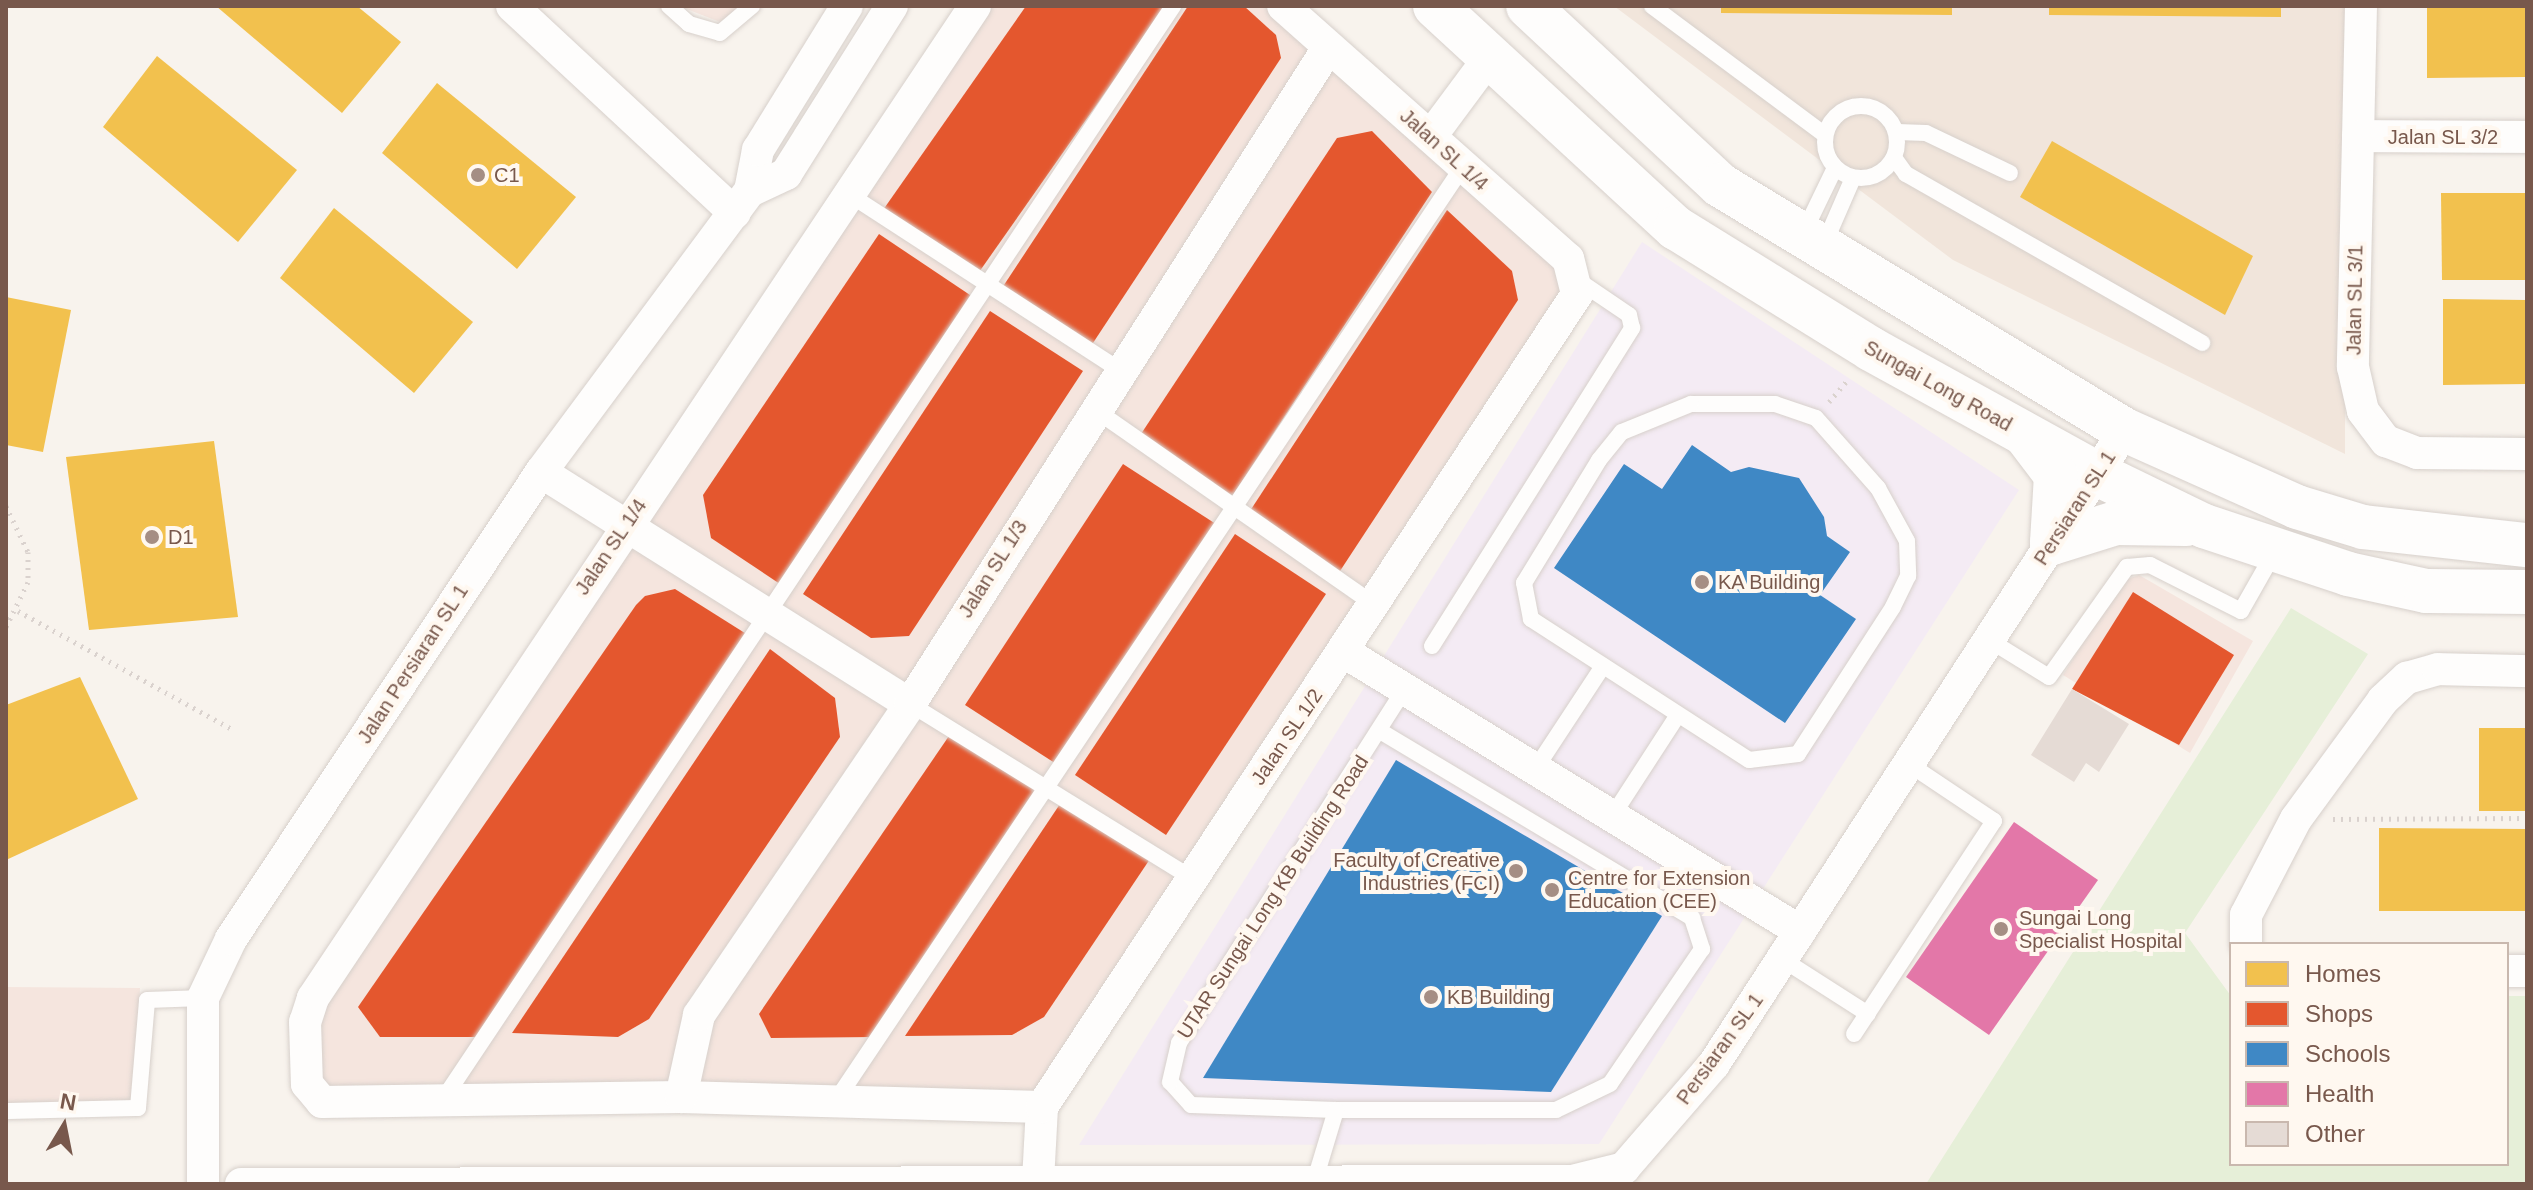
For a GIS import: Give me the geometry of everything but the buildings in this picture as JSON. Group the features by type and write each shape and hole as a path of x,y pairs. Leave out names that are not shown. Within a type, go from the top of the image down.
{"street":[{"path":"512,6 743,202"},
{"path":"743,202 758,150 847,6"},
{"path":"743,202 786,174 892,6"},
{"name":"Jalan SL 1/4","path":"441,1102 322,1102 307,1084 305,1022 313,998 845,192 975,6"},
{"name":"Jalan SL 1/4","path":"1283,6 1568,259 1576,293"},
{"name":"Sungai Long Road","path":"1435,6 1676,228 1871,349 2097,474 2204,526 2274,553 2426,591 2527,592"},
{"path":"1528,6 1720,185 2125,430 2297,507 2363,527 2527,545"},
{"name":"Jalan SL 3/1","path":"2361,6 2353,367 2363,411 2386,441 2417,453 2527,454"},
{"name":"Jalan SL 1/3","path":"681,1097 699,1015 910,704 1092,408 1328,48"},
{"path":"1431,136 1489,58"},
{"name":"Jalan SL 3/2","path":"2358,136 2527,137"},
{"name":"Jalan Persiaran SL 1","path":"203,1184 203,998 231,939 541,472 743,202"},
{"name":"Jalan SL 1/2","path":"1042,1107 1375,605 1576,293"},
{"name":"Persiaran SL 1","path":"241,1184 1572,1181 1624,1168 1714,1064 2125,430"},
{"path":"2023,433 2056,475 2052,543 2116,523 2204,526"},
{"path":"541,472 765,618 910,704"},
{"path":"1344,652 1800,931"},
{"path":"2246,930 2296,819 2407,678 2438,669 2527,671"},
{"path":"441,1102 681,1097 1042,1107 1038,1181"}],"lane":[{"path":"669,6 689,24 720,33 752,6"},
{"path":"441,1102 1173,6"},
{"path":"1652,6 1824,134 1835,168 1812,243"},
{"path":"1824,134 1837,114 1860,105 1883,112 1897,132 1895,159 1906,174 2202,343"},
{"path":"1897,132 1926,133 2010,173"},
{"path":"1835,168 1853,178 1874,177 1895,159"},
{"path":"837,1099 1462,168"},
{"path":"1812,243 1853,178"},
{"path":"845,192 1118,369"},
{"path":"1432,646 1632,328 1629,315 1576,293"},
{"path":"1691,404 1775,404 1816,418 1878,488 1907,541 1903,586 1798,754 1749,760 1531,619 1524,583 1622,432 1691,404"},
{"path":"1092,408 1231,511 1375,605"},
{"path":"1989,640 2049,677 2127,567 2150,565 2241,611 2274,553"},
{"path":"1536,768 1603,666"},
{"name":"UTAR Sungai Long KB Building Road","path":"1380,731 1692,918 1702,949 1610,1084 1556,1110 1336,1110 1191,1105 1170,1082 1179,1043 1405,688"},
{"path":"910,704 1048,784 1193,879"},
{"path":"1613,815 1678,715"},
{"path":"1854,1034 1994,821 1909,764"},
{"path":"1782,959 1868,1014"},
{"path":"6,1111 128,1114 143,1094 147,1000 203,998"},
{"path":"1314,1183 1336,1110"}],"path":[{"path":"1816,418 1871,349"},
{"path":"6,506 28,552 18,611 6,627"},
{"path":"18,611 232,729"},
{"path":"2296,819 2527,818"}],"shaded area":[{"path":"679,6 742,6 720,22"},
{"path":"992,6 1274,6 1560,270 1562,295 1037,1094 328,1088 320,1077 321,1014"},
{"path":"1614,6 2345,6 2345,454 1953,260"},
{"path":"1642,242 2019,490 1599,1144 1079,1145"},
{"path":"2139,575 2253,641 2190,753 2063,675 2122,581"},
{"path":"6,987 140,988 135,1092 125,1107 6,1103"}],"green space":[{"path":"2291,608 2368,654 2185,933 2229,993 2229,1166 2509,1166 2509,996 2527,996 2527,1184 1926,1184"}],"place":[{"name":"C1","path":"478,175"},
{"name":"D1","path":"152,537"},
{"name":"KA Building","path":"1702,582"},
{"name":"Faculty of Creative Industries (FCI)","path":"1516,871"},
{"name":"Centre for Extension Education (CEE)","path":"1552,890"},
{"name":"Sungai Long Specialist Hospital","path":"2001,929"},
{"name":"KB Building","path":"1431,997"}]}
